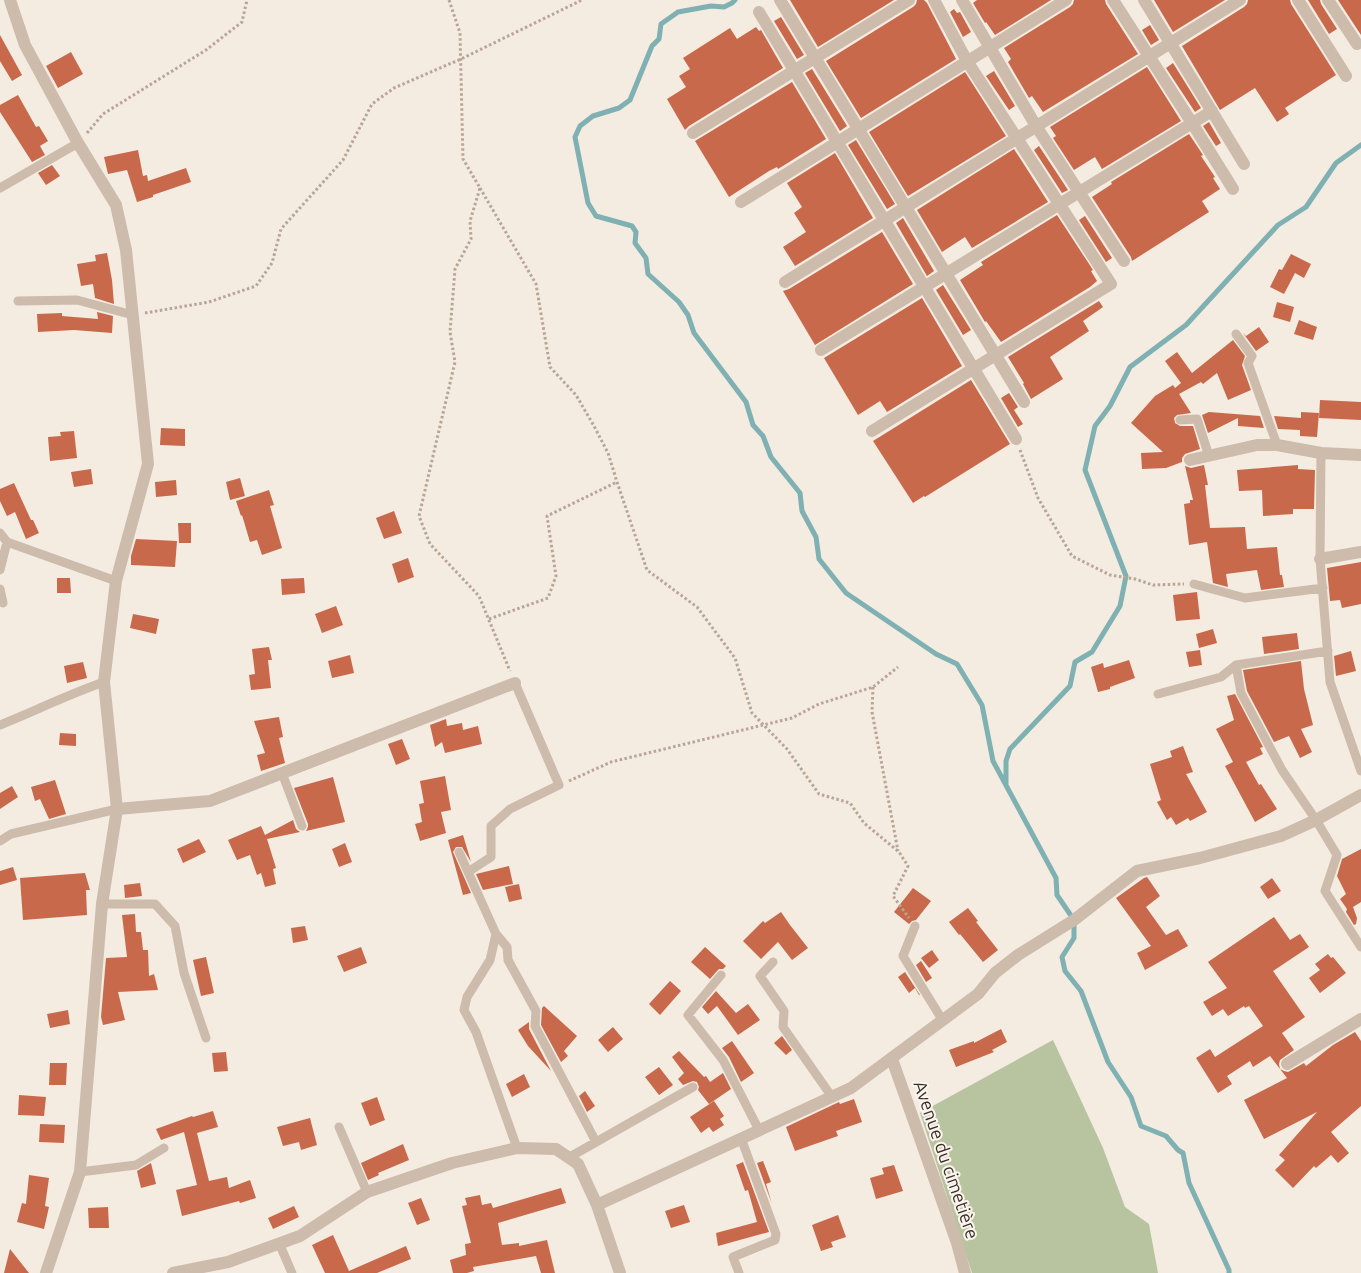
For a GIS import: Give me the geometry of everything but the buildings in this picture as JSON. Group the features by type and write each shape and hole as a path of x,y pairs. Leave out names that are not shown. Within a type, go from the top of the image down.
{"street":[{"path":"10,0 25,45 78,143 116,205 126,250 148,464 116,581 104,682 117,809 102,904 80,1172 46,1273"},
{"path":"780,0 1024,402"},
{"path":"693,133 909,0"},
{"path":"872,431 1111,284 967,61 934,0"},
{"path":"962,0 1036,126 1124,261"},
{"path":"741,202 1066,0"},
{"path":"1113,0 1233,189"},
{"path":"1144,0 1244,164"},
{"path":"785,282 1240,0"},
{"path":"1298,0 1346,76"},
{"path":"1328,0 1357,44"},
{"path":"759,12 1016,439"},
{"path":"820,350 1212,111"},
{"path":"1190,460 1257,445 1277,445 1321,453 1361,455"},
{"path":"1320,559 1361,552"},
{"path":"117,809 210,801 515,683"},
{"path":"597,1204 851,1088 978,994 996,973 1018,955 1074,920 1137,872 1200,858 1281,836 1316,820 1361,795"},
{"path":"1287,1064 1361,1019"},
{"name":"Avenue du cimetière","path":"892,1059 957,1243 964,1273"},
{"path":"173,1273 228,1262 300,1236 367,1192 452,1163 517,1148 556,1149 578,1164 597,1204 620,1273"}],"lane":[{"path":"0,188 78,143"},
{"path":"18,301 77,300 133,315"},
{"path":"1236,334 1252,356 1248,363 1277,445"},
{"path":"1180,420 1197,419 1209,456"},
{"path":"1321,453 1320,559 1330,682 1361,771"},
{"path":"0,533 7,542 116,581"},
{"path":"0,570 7,542"},
{"path":"1194,584 1245,598 1322,588"},
{"path":"0,589 3,603"},
{"path":"1158,694 1221,677 1236,665 1328,651"},
{"path":"1236,665 1241,694 1282,770 1337,855 1325,891 1361,947"},
{"path":"0,724 104,682"},
{"path":"468,872 490,857 491,826 510,809 559,785 515,683"},
{"path":"282,773 302,826"},
{"path":"0,841 11,834 117,809"},
{"path":"459,852 496,934 507,946 508,960 536,1011 536,1026 596,1142"},
{"path":"102,904 155,904 174,926 184,973 206,1038"},
{"path":"915,926 903,956 943,1020"},
{"path":"496,934 490,960 467,997 464,1010 476,1032 517,1148"},
{"path":"773,962 760,976 784,1011 783,1027 832,1097"},
{"path":"721,975 688,1014 723,1060 759,1130"},
{"path":"568,1158 693,1087"},
{"path":"339,1127 367,1192"},
{"path":"739,1273 733,1257 775,1240 776,1234 741,1138"},
{"path":"80,1172 136,1165 164,1148"},
{"path":"279,1243 292,1273"}],"path":[{"path":"78,143 103,114 206,50 242,22 247,0"},
{"path":"450,0 460,33 463,159 536,284 550,368 576,394 608,452 616,482 647,570 697,607 703,614 735,658 752,713 787,750 819,794 850,803 864,824 898,852 908,866 893,896 915,926"},
{"path":"133,315 209,302 256,286 272,263 280,229 344,160 372,104 394,88 461,60 582,0"},
{"path":"480,188 470,221 471,239 456,270 450,332 455,362 419,516 430,544 479,596 515,683"},
{"path":"1016,439 1038,498 1072,556 1110,575 1135,579 1153,585 1194,584"},
{"path":"489,619 548,598 556,576 547,516 616,482"},
{"path":"559,785 612,762 792,718 819,704 873,687 898,667"},
{"path":"873,687 872,712 898,852"}],"green space":[{"path":"1053,1040 1103,1148 1125,1207 1149,1224 1158,1273 972,1273 920,1113"}],"waterway":[{"path":"735,0 724,7 711,6 678,12 661,24 659,39 652,46 630,100 619,108 593,116 580,126 575,137 588,203 596,216 632,226 636,232 635,243 646,258 648,274 679,302 688,315 694,333 746,402 753,425 763,436 771,457 800,493 802,511 816,537 819,559 846,593 936,654 957,664 982,705 993,761 1056,878 1057,895 1074,920 1074,938 1062,957 1065,971 1081,991 1108,1062 1131,1097 1141,1126 1166,1136 1183,1153 1189,1183 1229,1273"},
{"path":"1006,783 1006,761 1010,749 1070,686 1075,662 1092,652 1120,606 1126,576 1085,470 1095,426 1110,406 1130,367 1186,325 1278,225 1306,207 1336,163 1361,145"}]}
